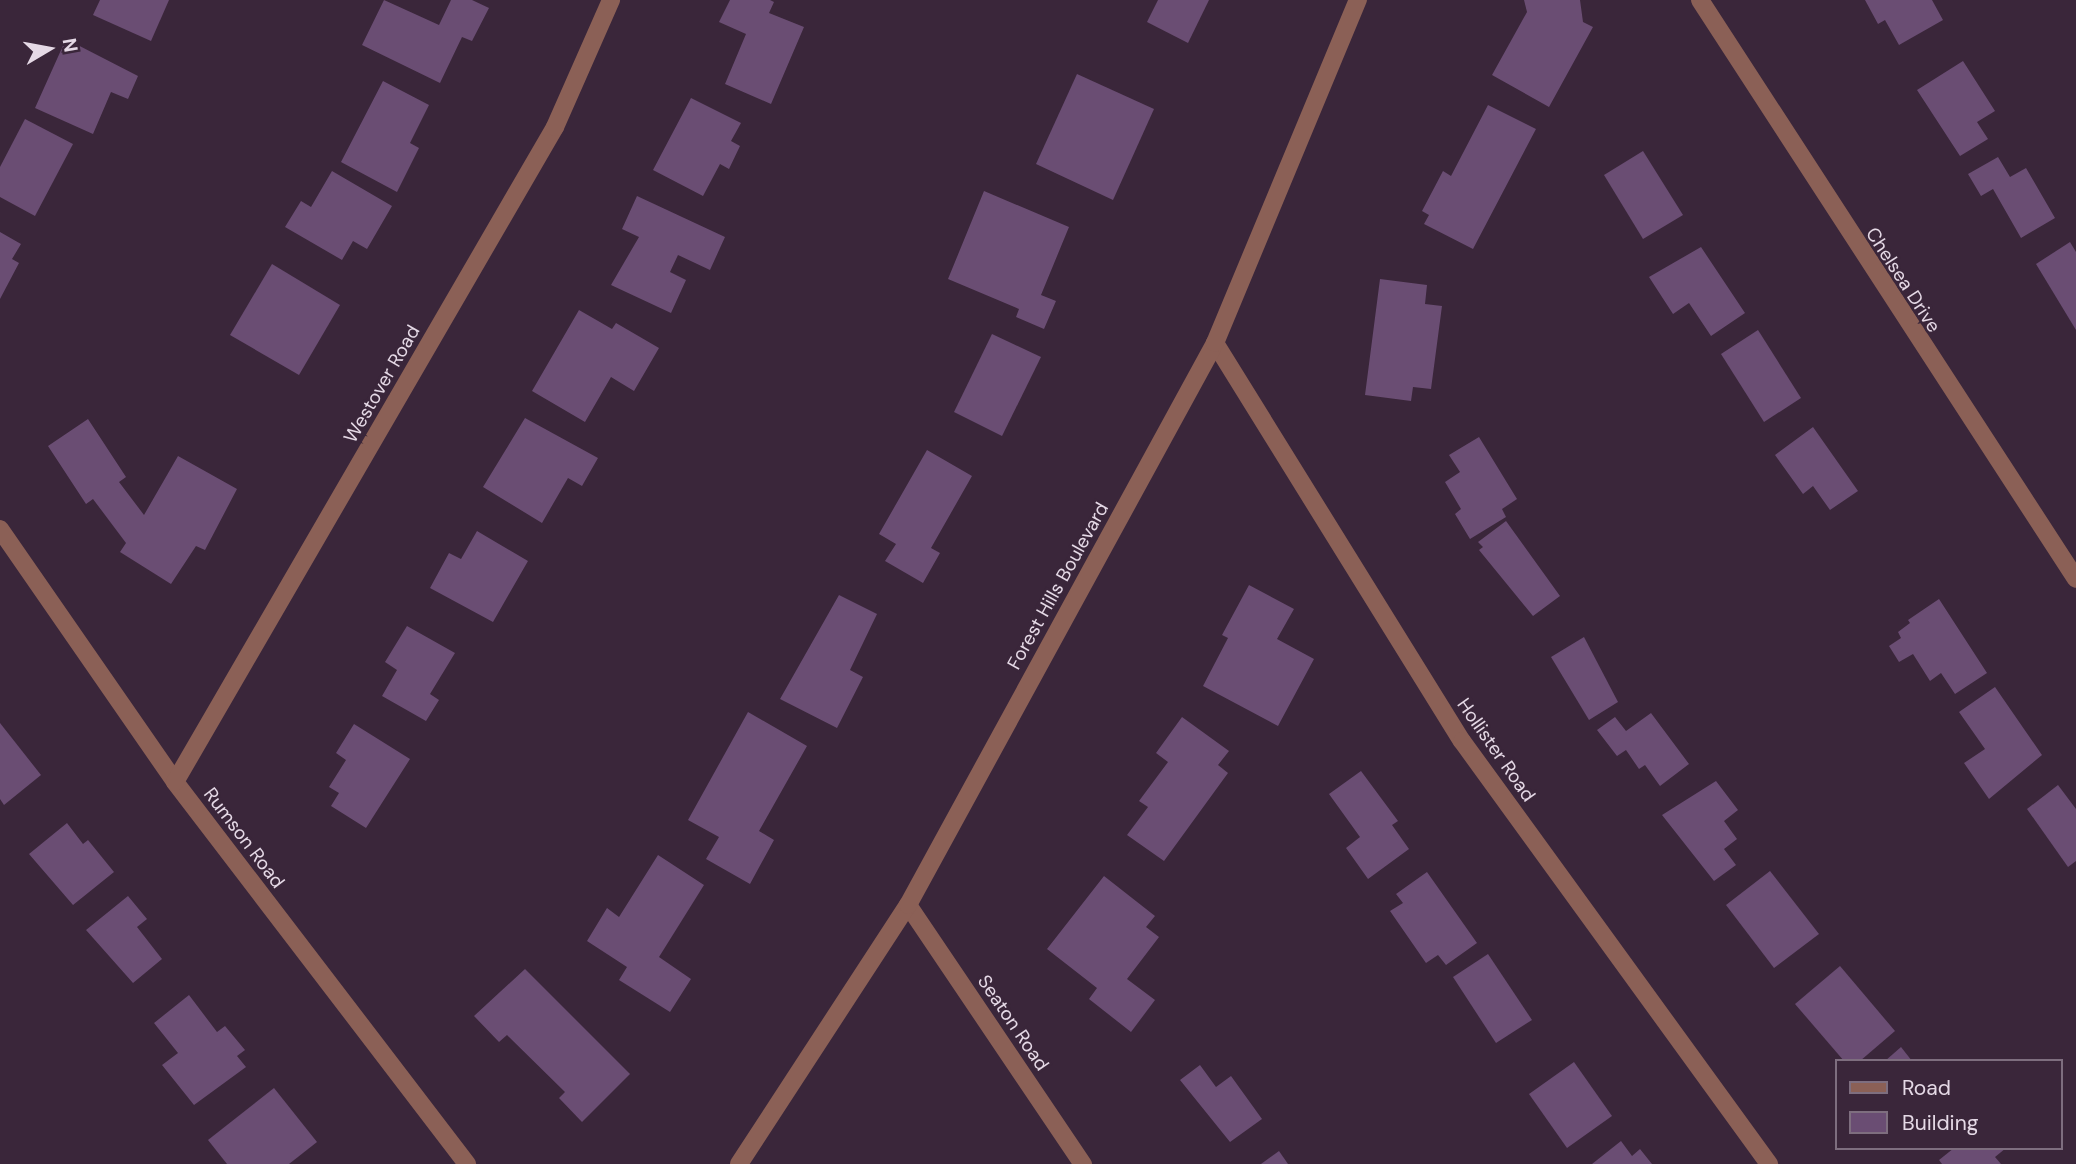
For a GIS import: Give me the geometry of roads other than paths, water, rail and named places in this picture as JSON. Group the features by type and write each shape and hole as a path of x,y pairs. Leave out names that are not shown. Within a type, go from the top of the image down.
{"street":[{"name":"Westover Road","path":"175,782 555,127 611,0"},
{"name":"Forest Hills Boulevard","path":"739,1164 908,905 1215,343 1358,0"},
{"name":"Chelsea Drive","path":"1700,0 2076,579"},
{"name":"Hollister Road","path":"1215,343 1462,741 1769,1164"},
{"name":"Rumson Road","path":"0,530 175,782 467,1164"},
{"name":"Seaton Road","path":"908,905 1083,1164"}]}
